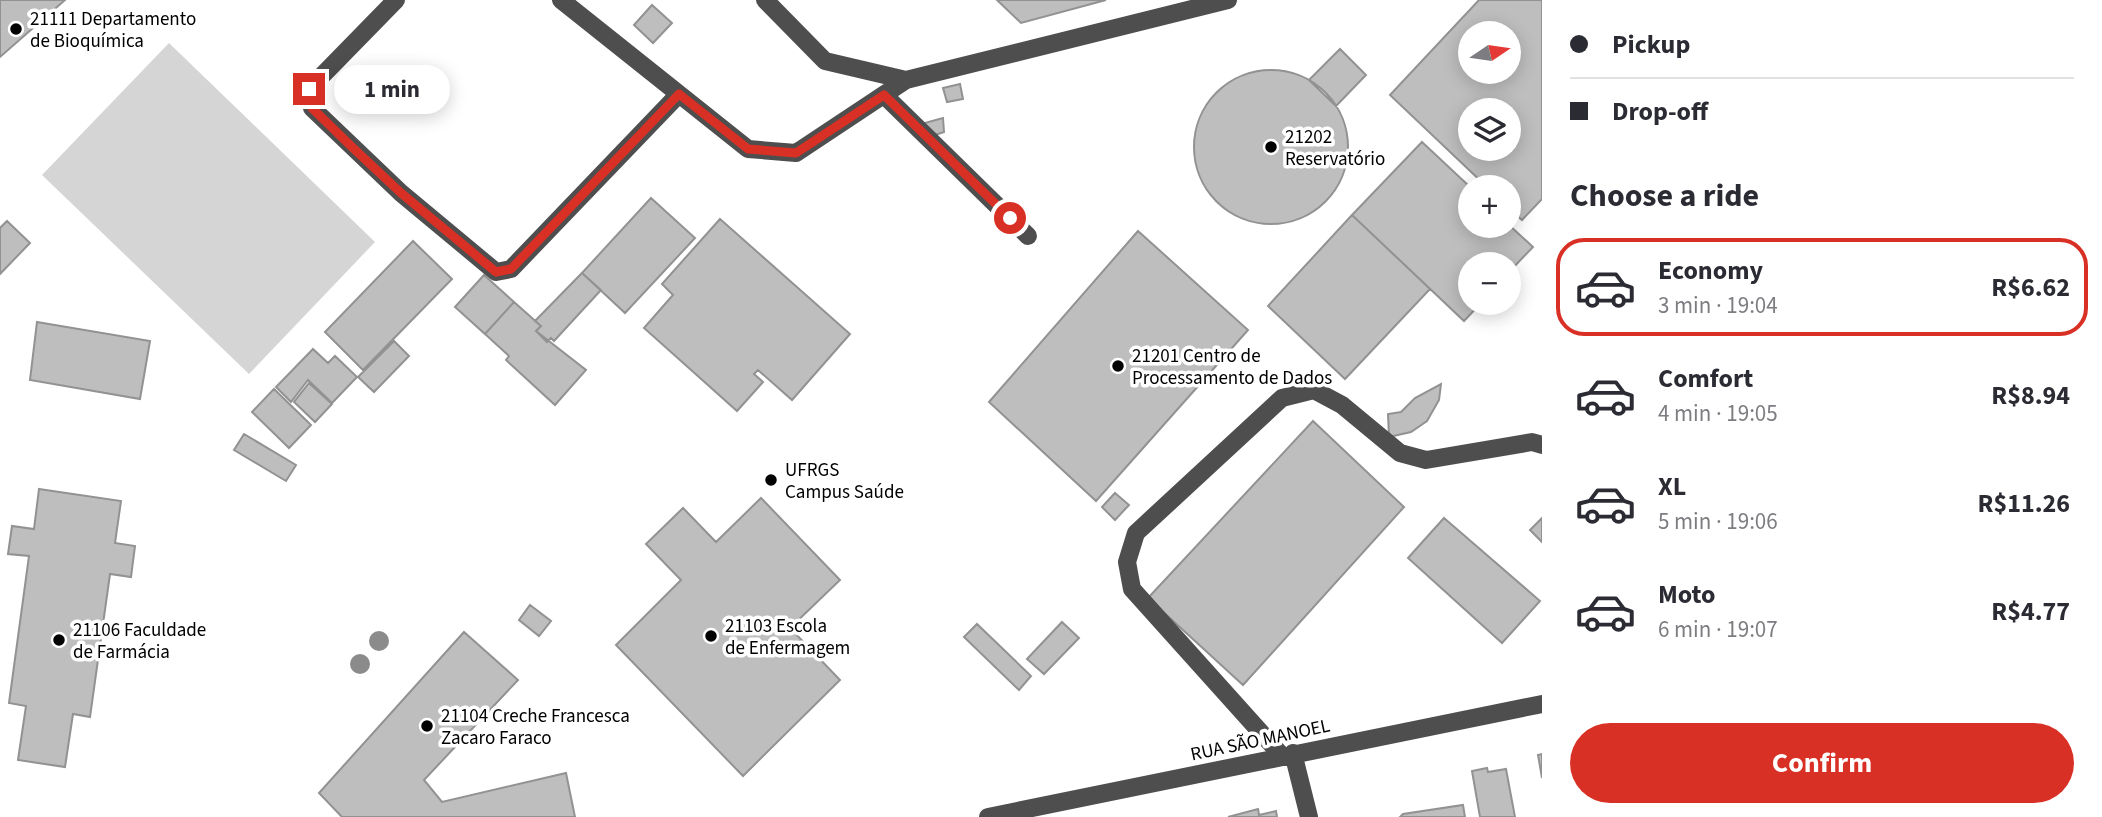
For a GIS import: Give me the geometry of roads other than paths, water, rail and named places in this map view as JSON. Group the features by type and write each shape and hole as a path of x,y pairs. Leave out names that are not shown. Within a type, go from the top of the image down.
{"street":[{"path":"396,0 309,89 312,108 401,193 496,272 511,269 679,94"},
{"path":"561,0 748,149 796,153 906,80 1228,0"},
{"path":"765,0 825,61 906,80"},
{"path":"884,95 1028,236"},
{"path":"1309,817 1288,755 1132,589 1127,562 1136,533 1282,398 1314,390 1342,405 1400,453 1426,460 1532,442 1542,444"},
{"name":"RUA SÃO MANOEL","path":"988,817 1542,704"}],"place":[{"name":"21111 Departamento de Bioquímica","path":"16,29"},
{"name":"21202 Reservatório","path":"1271,147"},
{"name":"21201 Centro de Processamento de Dados","path":"1118,366"},
{"name":"UFRGS Campus Saúde","path":"771,480"},
{"name":"21103 Escola de Enfermagem","path":"711,636"},
{"name":"21106 Faculdade de Farmácia","path":"59,640"},
{"name":"21104 Creche Francesca Zacaro Faraco","path":"427,726"}]}
